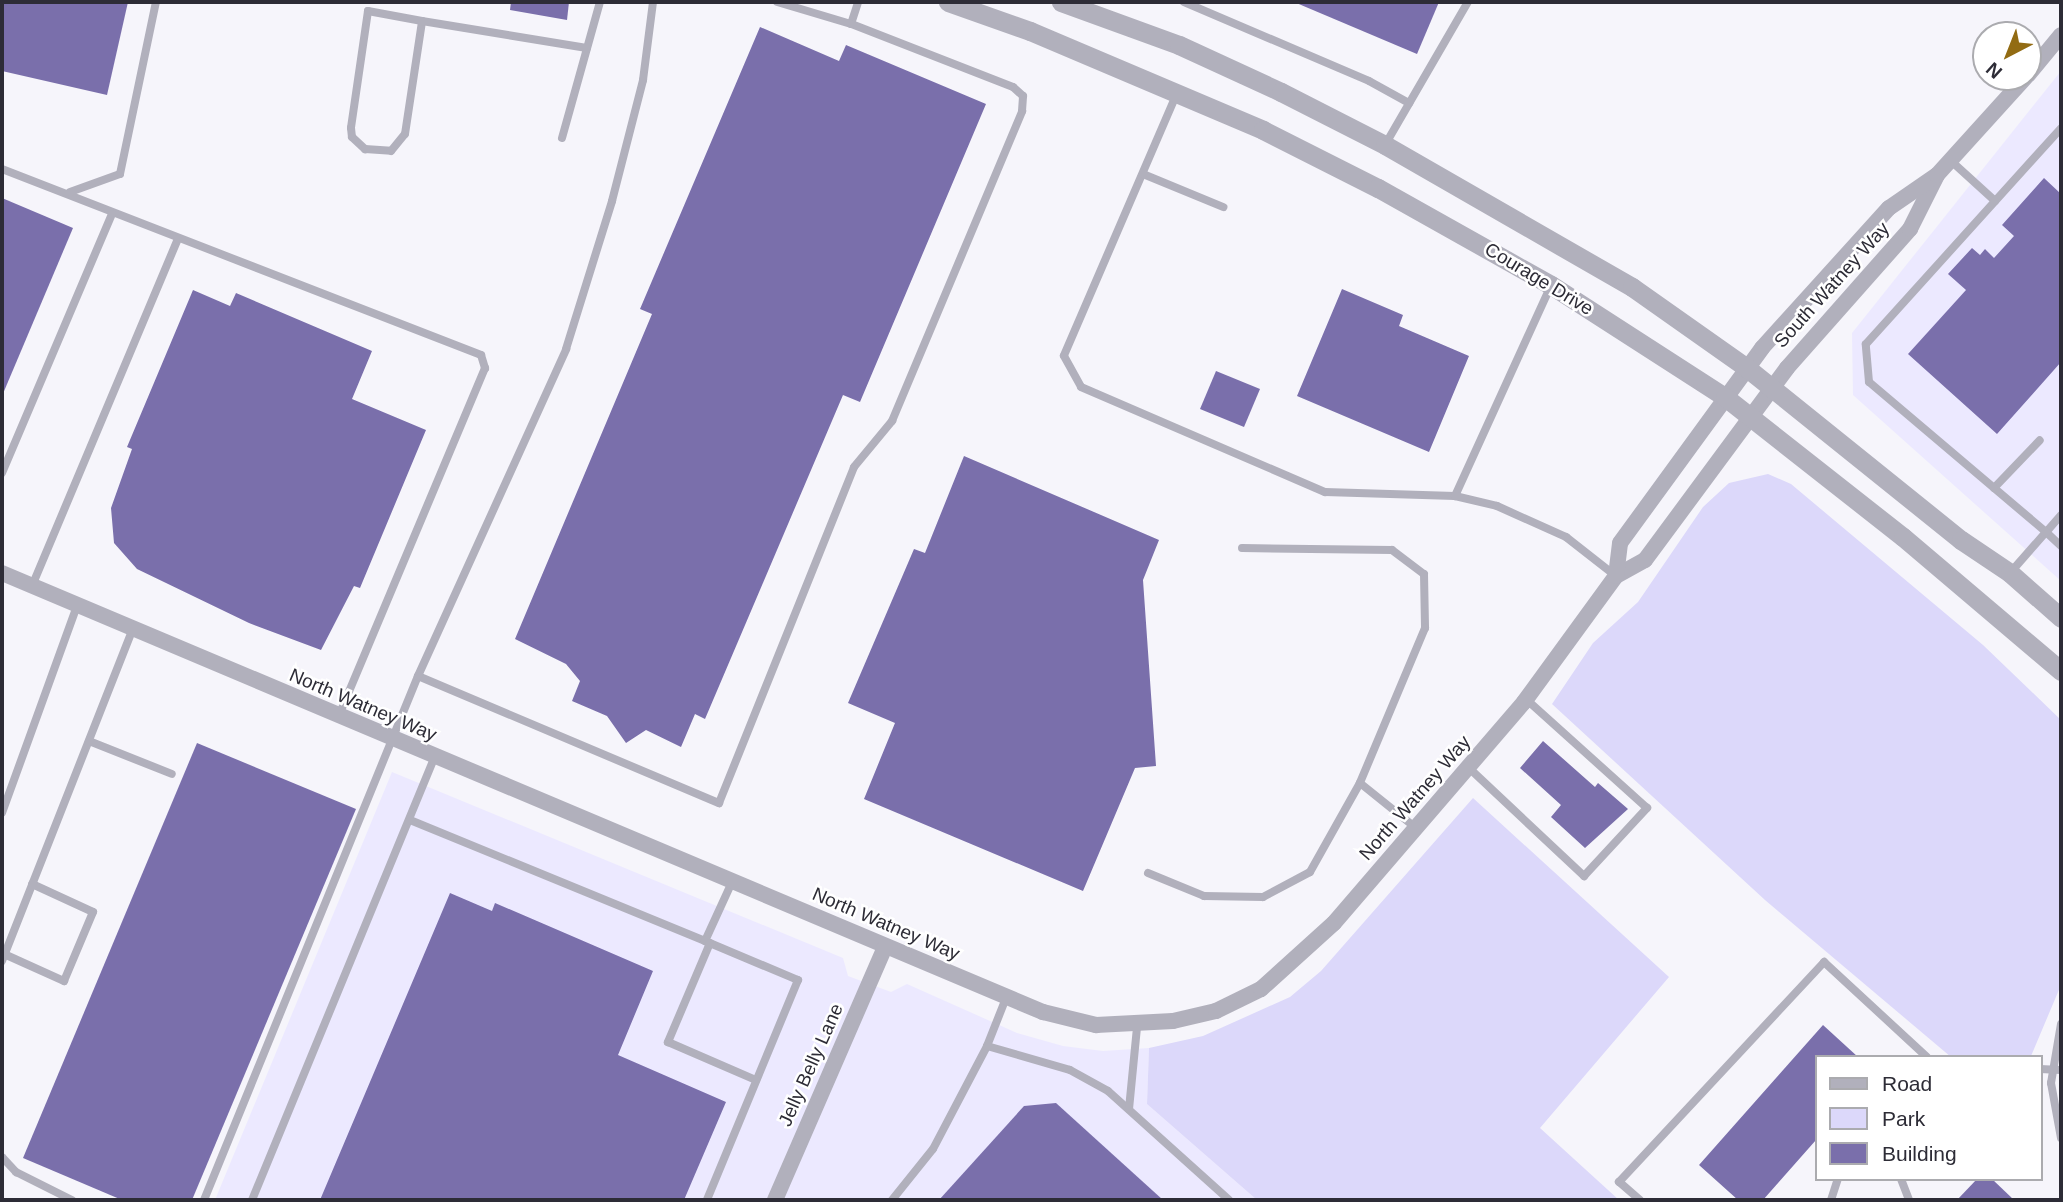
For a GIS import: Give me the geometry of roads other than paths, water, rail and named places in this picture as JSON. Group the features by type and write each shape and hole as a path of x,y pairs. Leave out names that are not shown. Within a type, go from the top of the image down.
{"street":[{"name":"Courage Drive","path":"948,2 1177,91 1378,188 1550,285 1725,397 2061,671"},
{"path":"1061,2 1179,45 1385,145 1620,280 1747,368 1961,540 2010,573 2061,618"},
{"name":"South Watney Way","path":"2042,58 2061,35"},
{"name":"South Watney Way","path":"1747,368 1889,208 1937,174 2013,91"},
{"name":"South Watney Way","path":"1750,417 1910,229 1937,174"},
{"name":"North Watney Way","path":"1616,576 1620,543 1747,368"},
{"name":"North Watney Way","path":"2,573 338,718 1006,998 1096,1025 1137,1027 1216,1012 1261,989 1301,958 1469,768 1525,699 1616,576 1646,561 1750,417"},
{"name":"Jelly Belly Lane","path":"775,1200 885,947"}],"lane":[{"path":"70,192 120,174 156,2"},
{"path":"562,138 600,2"},
{"path":"204,1200 391,739 566,349 619,174 643,80 653,2"},
{"path":"418,676 719,803 854,467 892,421 1022,111 1023,96 1013,87 851,24 777,2"},
{"path":"851,24 858,2"},
{"path":"1184,2 1369,80 1409,103"},
{"path":"1385,145 1468,2"},
{"path":"422,21 405,134 391,151 365,149 352,137 351,128 368,11 587,48"},
{"path":"1177,91 1064,356 1081,387 1325,492 1455,496 1497,506 1566,537 1616,576"},
{"path":"2061,128 1866,344 1870,382 2061,546"},
{"path":"1950,160 1995,201"},
{"path":"2,169 70,192 112,214 481,355 485,368 338,718"},
{"path":"1143,174 1223,207"},
{"path":"2,473 112,214"},
{"path":"32,586 178,239"},
{"path":"1455,496 1550,285"},
{"path":"1994,488 2040,440"},
{"path":"2010,573 2061,515"},
{"path":"1148,873 1204,896 1263,897 1310,872 1360,783 1425,628 1424,574 1392,550 1242,548"},
{"path":"2,813 77,606"},
{"path":"32,884 93,912 64,981 3,958 32,884 89,741 133,629"},
{"path":"1469,768 1584,876 1647,808 1525,699"},
{"path":"89,741 172,774"},
{"path":"252,1200 435,758"},
{"path":"1360,783 1416,828"},
{"path":"410,820 798,980 707,1200"},
{"path":"732,882 668,1042 757,1080"},
{"path":"1640,1200 1619,1182 1824,962 1925,1055"},
{"path":"892,1200 933,1149 987,1046 1006,998"},
{"path":"2061,1024 2052,1098 2061,1138"},
{"path":"1129,1109 1137,1027"},
{"path":"987,1046 1070,1070 1108,1090 1229,1200"},
{"path":"2,1157 16,1172 72,1200"},
{"path":"1831,1200 1837,1181"},
{"path":"1902,1181 1909,1200"}]}
